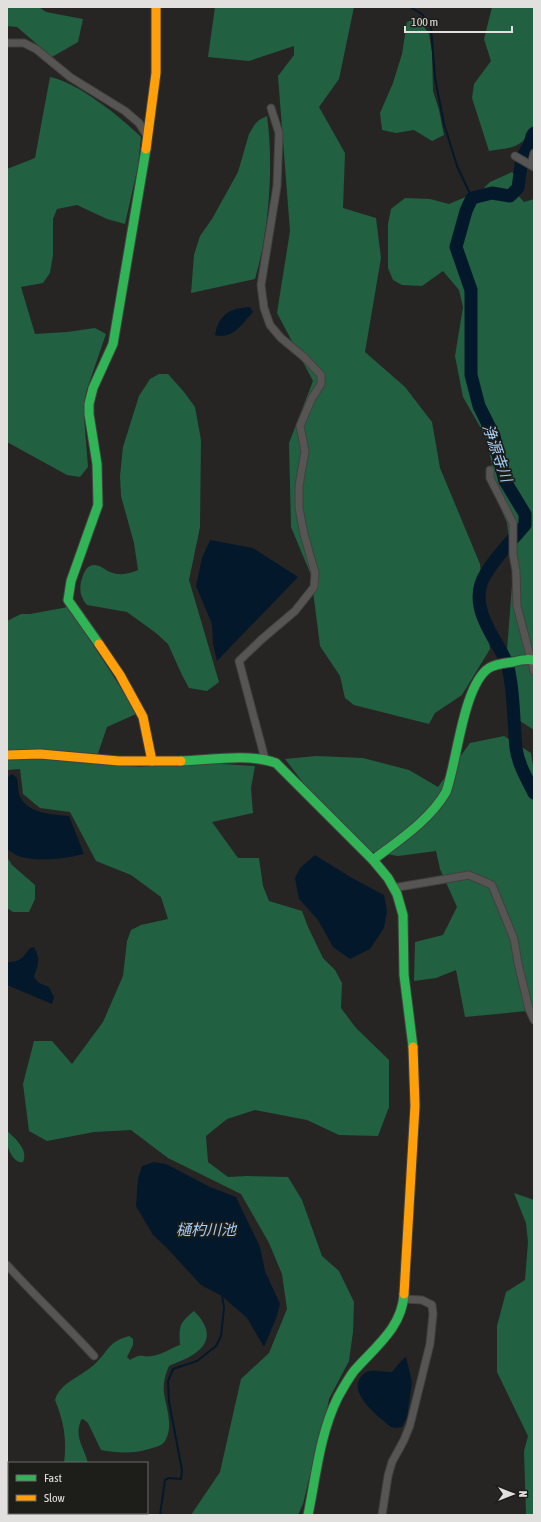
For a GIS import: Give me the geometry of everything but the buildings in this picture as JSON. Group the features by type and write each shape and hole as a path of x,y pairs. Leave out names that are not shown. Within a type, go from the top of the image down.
{"street":[{"path":"152,761 143,717 134,699 120,675 68,600 71,581 98,505 97,464 89,414 89,404 93,388 113,344 148,137 156,73 156,7"},
{"path":"7,43 24,43 36,49 70,77 125,111 140,123 148,137"},
{"path":"265,759 239,661 262,638 295,611 314,587 315,573 304,534 299,508 299,486 305,451 300,426 312,398 321,384 321,375 304,357 281,338 270,325 264,308 261,285 277,186 279,133 271,108"},
{"path":"515,156 532,166 534,153"},
{"path":"490,470 490,478 513,523 513,554 516,571 517,606 529,659 534,671"},
{"path":"373,860 412,830 438,805 446,792 459,736 473,690 483,673 488,668 529,659"},
{"path":"7,755 29,753 136,762 252,758 265,759 276,763 295,779 373,860 388,878 397,894 403,915 404,975 414,1051 415,1106 404,1299 399,1315 390,1332 351,1374 331,1413 308,1515"},
{"path":"393,888 469,875 492,885 514,939 529,1009 534,1020"},
{"path":"7,1265 94,1356"},
{"path":"382,1515 388,1476 392,1462 410,1425 430,1344 433,1314 432,1305 422,1300 404,1299"}],"green space":[{"path":"7,7 39,7 46,12 83,19 78,42 52,57 17,27 7,26"},
{"path":"215,7 354,7 339,79 319,107 345,153 343,208 376,218 381,258 365,352 405,387 432,422 440,468 480,564 490,649 462,695 435,713 429,724 354,705 345,698 340,676 320,646 311,575 291,527 289,443 313,381 277,313 290,231 278,76 294,55 294,46 249,61 208,57"},
{"path":"492,7 534,7 534,126 525,139 516,146 489,151 472,98 474,84 491,61 484,39"},
{"path":"414,19 419,19 429,34 432,52 433,91 439,110 444,135 432,141 414,130 396,133 382,130 380,113 393,83 402,54 407,22"},
{"path":"50,77 61,80 73,86 98,101 141,137 138,166 125,224 107,219 77,205 57,209 53,219 53,255 50,273 43,283 21,287 35,334 95,328 106,334 86,392 84,416 88,467 80,477 67,475 7,442 7,169 35,158"},
{"path":"267,116 270,155 269,198 264,240 255,279 191,293 194,255 200,236 212,219 238,172 249,134 259,120"},
{"path":"512,172 516,176 513,190 524,202 534,199 534,730 520,721 505,677 513,571 507,523 495,495 493,470 487,439 463,397 455,356 463,307 459,290 443,271 422,286 402,285 393,280 388,268 388,224 391,209 405,198 430,199 449,204 482,190 490,182"},
{"path":"159,374 168,374 195,407 201,440 200,527 189,580 219,682 207,691 189,688 168,644 156,633 127,612 87,605 83,600 80,591 83,575 92,565 102,567 117,574 138,570 134,543 121,496 120,476 123,447 139,396 150,379"},
{"path":"68,607 112,673 136,714 107,727 95,762 140,767 188,762 255,766 251,788 253,813 212,822 238,858 259,858 263,886 269,901 302,911 323,958 335,970 342,983 341,1008 356,1028 389,1060 389,1107 378,1136 339,1135 307,1120 255,1110 227,1119 206,1136 208,1162 228,1177 288,1177 302,1200 322,1256 339,1271 354,1302 353,1332 349,1361 329,1399 321,1443 310,1475 303,1504 298,1515 191,1515 220,1472 241,1379 269,1353 287,1309 282,1274 269,1243 241,1194 168,1158 131,1130 94,1132 47,1141 29,1131 23,1084 34,1041 52,1041 72,1064 103,1022 123,976 127,941 131,930 141,925 168,919 161,897 131,875 96,861 70,812 40,808 23,794 20,769 7,770 7,621 21,614 30,614"},
{"path":"504,736 531,753 534,773 534,1021 527,1011 465,1017 456,970 436,978 414,981 415,942 443,935 457,907 440,869 436,851 398,856 368,851 333,822 285,759 316,756 363,758 409,770 438,787 470,743"},
{"path":"7,857 12,865 35,885 35,899 29,912 13,912 7,908"},
{"path":"7,1131 23,1149 23,1162 16,1160 10,1153 7,1144"},
{"path":"514,1193 534,1200 534,1515 526,1515 524,1451 528,1436 497,1372 497,1326 506,1292 525,1280 528,1242 526,1223"},
{"path":"194,1311 203,1322 207,1333 204,1344 200,1349 194,1354 169,1366 165,1379 164,1393 169,1417 169,1430 164,1443 156,1447 137,1452 101,1450 88,1423 83,1419 81,1420 79,1426 79,1437 88,1462 64,1462 64,1431 61,1416 55,1400 62,1388 91,1368 113,1344 122,1338 129,1336 133,1339 133,1345 127,1357 130,1360 140,1356 156,1355 180,1345 180,1329 185,1319"}],"water":[{"path":"250,307 253,312 237,330 227,335 215,335 219,322 226,314 237,309"},
{"path":"210,540 253,548 298,577 217,661 213,644 212,624 196,586 202,558"},
{"path":"12,774 17,778 19,794 22,801 27,806 40,812 69,816 84,854 60,858 33,859 18,856 7,849 7,778"},
{"path":"315,855 352,878 384,895 387,911 384,928 370,949 350,959 333,947 318,920 299,899 295,878 300,868"},
{"path":"34,947 38,959 38,965 34,977 39,983 49,987 54,997 52,1004 7,985 7,962 15,962 23,957 30,948"},
{"name":"樋杓川池","path":"154,1162 166,1164 210,1187 236,1197 260,1247 265,1271 280,1304 277,1316 264,1347 247,1318 222,1296 201,1285 153,1235 136,1206 138,1179 142,1166"},
{"path":"406,1357 412,1382 407,1417 402,1427 396,1428 391,1427 367,1406 359,1392 358,1385 360,1378 366,1372 392,1372"}],"waterway":[{"path":"410,7 422,14 431,27 435,78 444,124 457,166 472,198"},
{"name":"浄源寺川","path":"534,133 522,158 518,188 510,196 492,193 472,198 466,211 456,247 471,290 471,375 479,406 494,436 505,481 525,514 525,525 500,553 488,570 481,584 479,594 482,615 486,625 507,663 512,692 517,754 523,771 534,793"},
{"path":"160,1515 165,1480 169,1478 181,1479 182,1470 169,1402 168,1381 173,1369 197,1361 216,1346 221,1336 224,1308 222,1295"}],"traffic: fast":[{"path":"99,644 68,600 71,581 98,505 97,464 89,414 89,404 93,388 113,344 146,149"},
{"path":"373,860 422,821 446,792 467,707 473,690 480,677 489,668 500,664 521,660 534,660"},
{"path":"181,761 254,758 276,763 373,860 388,878 397,894 403,915 404,975 413,1047"},
{"path":"308,1515 319,1455 327,1425 338,1397 354,1371 379,1345 393,1327 402,1306 404,1294"}],"traffic: slow":[{"path":"146,149 156,73 156,7"},
{"path":"99,644 120,675 143,717 152,761"},
{"path":"7,755 40,754 119,761 181,761"},
{"path":"404,1294 415,1106 413,1047"}]}
